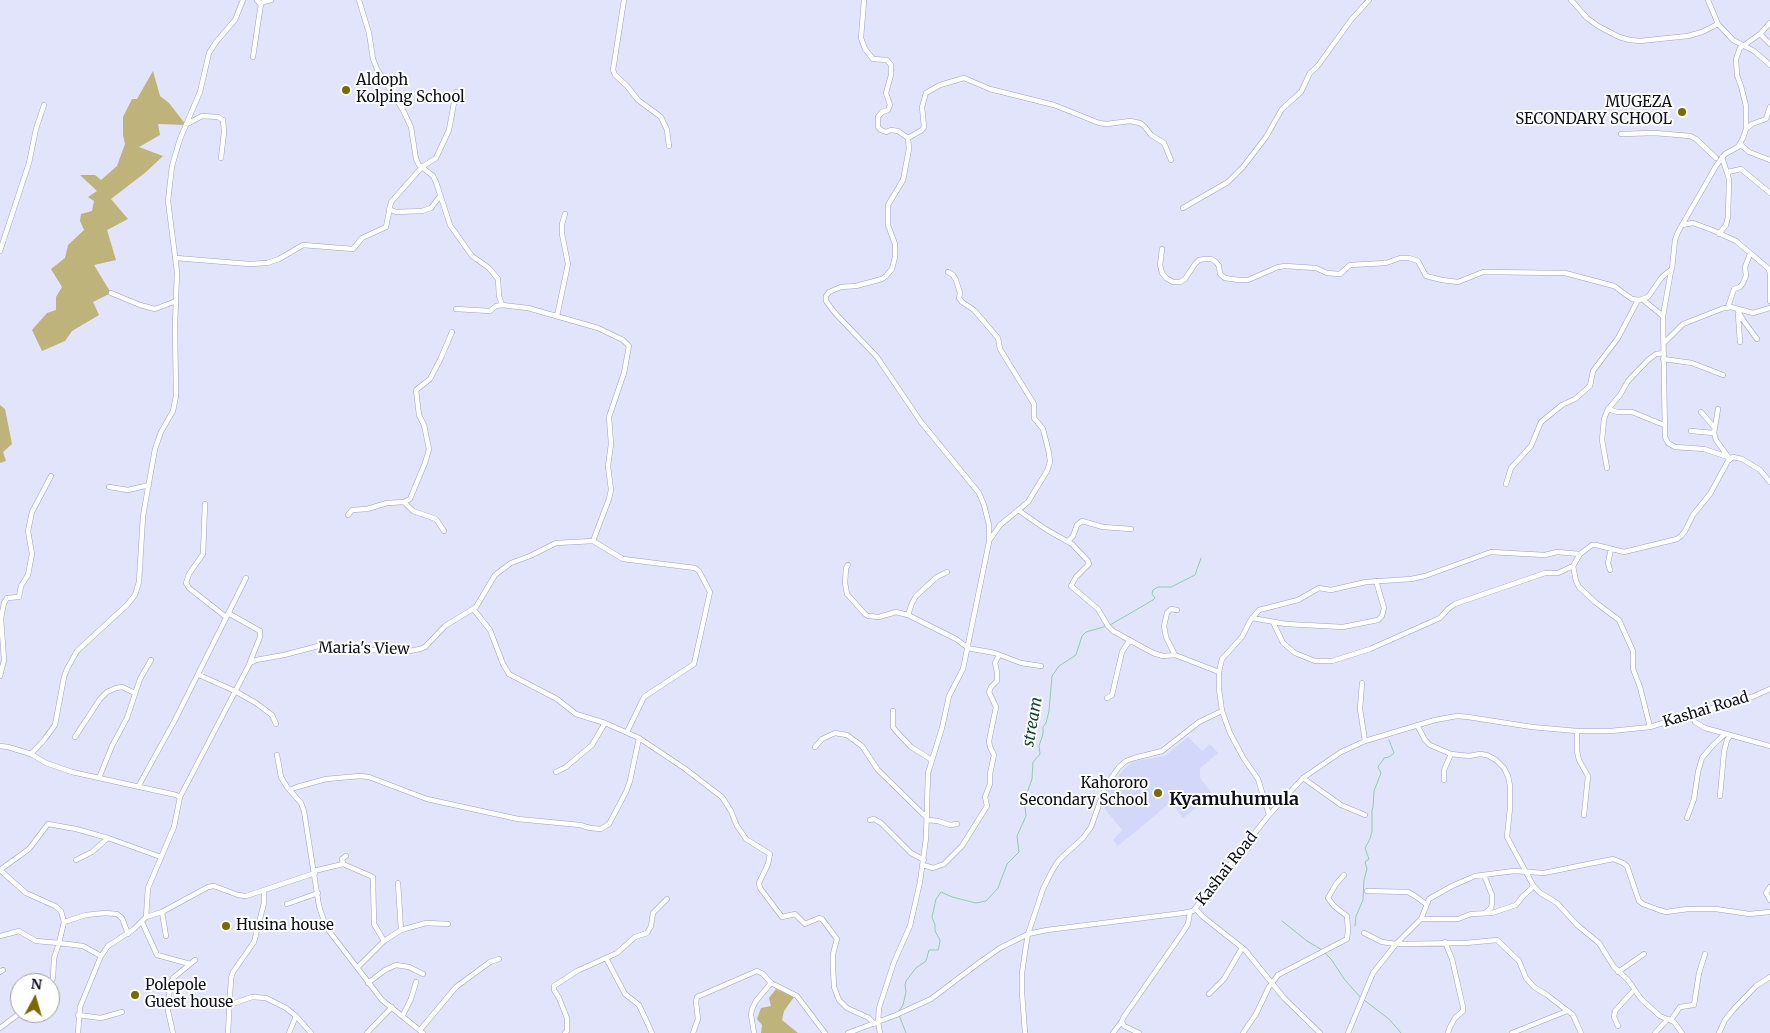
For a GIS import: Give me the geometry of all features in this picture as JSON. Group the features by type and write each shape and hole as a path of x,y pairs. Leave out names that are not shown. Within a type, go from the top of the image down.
{"street":[{"path":"31,754 55,725 64,677 77,652 112,620 135,595 139,582 144,516 157,441 171,418 174,404 178,281 168,200 172,166 186,124 200,92 209,53 234,20 243,0"},
{"path":"252,57 259,20 258,1 271,0"},
{"path":"359,0 369,33 373,59 377,69 408,118 414,138 416,159 433,176 450,225 472,256 489,268 498,278 499,296 502,305"},
{"path":"624,0 614,75 627,86 638,100 661,118 667,130 669,146"},
{"path":"864,0 861,38 865,49 873,59 887,60 890,65 891,74 886,93 889,108 878,117 878,126 881,130 886,132 895,130 908,138"},
{"path":"1184,208 1228,182 1244,167 1266,137 1282,109 1297,97 1310,73 1318,67 1351,20 1369,0"},
{"path":"1571,0 1598,26 1619,37 1640,42 1688,36 1718,24"},
{"path":"1708,0 1718,24 1733,40 1754,51 1769,63"},
{"path":"1770,23 1738,52 1736,65 1746,106 1746,129 1741,143 1734,151 1722,157 1681,225 1675,240 1672,269 1663,316 1664,425 1665,437 1668,443 1675,447 1704,450 1730,458 1742,459 1760,470 1770,482"},
{"path":"1760,34 1770,44"},
{"path":"908,138 924,127 922,107 926,94 940,84 964,78 990,89 1054,105 1099,123 1130,121 1140,123 1151,135 1164,143 1171,160"},
{"path":"176,258 268,264 303,245 353,249 362,238 386,227 392,202 422,167 433,161 439,152 449,130 456,92"},
{"path":"0,252 27,172 36,129 44,105"},
{"path":"1746,129 1752,124 1763,122 1769,116 1770,107"},
{"path":"186,124 202,116 218,117 223,120 224,132 221,158"},
{"path":"1622,134 1655,133 1690,136 1696,139 1716,158"},
{"path":"876,1023 886,986 910,926 924,862 928,773 942,728 946,705 952,688 963,669 989,542 989,525 979,493 932,437 877,357 826,301 826,296 829,292 841,287 856,286 882,278 892,269 895,248 887,220 888,205 904,174 909,149 908,138"},
{"path":"1741,143 1749,152 1770,160"},
{"path":"1720,234 1725,227 1728,217 1728,172 1722,157"},
{"path":"1728,172 1741,169 1770,193"},
{"path":"389,209 396,212 427,210 435,204 440,196"},
{"path":"558,316 568,264 562,229 565,214"},
{"path":"1681,225 1687,223 1698,224 1720,234 1737,243 1769,270 1770,301"},
{"path":"1162,248 1160,265 1162,273 1173,282 1185,280 1195,264 1199,260 1205,259 1211,259 1216,262 1219,266 1220,274 1225,278 1248,280 1278,267 1285,266 1316,268 1327,273 1340,274 1350,265 1386,263 1400,258 1409,258 1418,261 1426,276 1442,280 1458,282 1483,272 1565,273 1614,286 1629,298 1640,299 1648,297 1662,277 1672,269"},
{"path":"1728,306 1734,289 1740,287 1746,276 1745,267 1750,254"},
{"path":"948,272 956,280 962,302 974,310 998,338 1000,349 1034,404 1034,418 1045,435 1049,453 1049,467 1028,502 1000,525 989,542"},
{"path":"110,293 155,309 176,301"},
{"path":"1640,299 1663,316"},
{"path":"1506,484 1510,468 1531,446 1541,422 1590,386 1592,373 1618,338 1640,299"},
{"path":"456,309 486,312 502,305 528,308 598,328 622,340 629,346 624,373 609,417 611,444 608,466 609,499 593,541"},
{"path":"1664,343 1683,324 1728,306 1738,311 1754,313 1770,308"},
{"path":"1738,311 1758,339"},
{"path":"1738,311 1740,342"},
{"path":"348,515 352,510 367,509 387,503 404,502 410,499 429,450 424,425 419,415 416,390 430,379 452,332"},
{"path":"1607,468 1602,440 1604,419 1608,409 1628,382 1648,360 1656,354 1723,374"},
{"path":"1608,409 1616,412 1632,412 1664,425"},
{"path":"1718,410 1714,433 1716,440 1730,458"},
{"path":"1701,412 1714,427"},
{"path":"1690,431 1714,433"},
{"path":"1650,727 1640,687 1633,669 1633,651 1619,620 1579,587 1573,575 1573,566 1580,554 1592,545 1624,552 1681,536 1693,515 1716,486 1730,458"},
{"path":"0,673 4,660 1,618 4,603 7,598 19,597 21,586 28,575 32,554 28,531 32,512 51,476"},
{"path":"109,487 128,490 149,485"},
{"path":"404,502 413,511 436,519 444,532"},
{"path":"146,917 148,888 174,827 180,797 250,663 260,637 260,631 227,615 189,588 186,582 189,574 203,554 205,504"},
{"path":"1018,510 1047,530 1068,541 1077,548 1089,563 1076,577 1071,586 1098,609 1112,631 1157,655 1175,655 1219,672"},
{"path":"1068,541 1073,536 1077,524 1082,521 1102,527 1131,529"},
{"path":"627,732 633,716 644,697 694,664 710,592 699,571 695,568 623,560 593,541 556,543 530,556 510,563 495,575 474,610 490,630 503,664 509,674 557,699 576,714 605,723 639,738 684,768 722,797 746,839 770,854 768,864 759,883 760,888 782,917 795,914 805,924 819,918 822,919 837,939 833,954 836,994 843,1004 876,1023 880,1033"},
{"path":"1610,570 1608,563 1611,549"},
{"path":"1270,815 1258,779 1238,750 1222,711 1219,672 1224,656 1242,637 1258,610 1298,600 1319,588 1331,590 1352,584 1425,576 1491,552 1545,555 1556,552 1580,554"},
{"path":"848,565 846,568 847,594 868,616 880,617 896,612 908,615 956,639 967,647 1021,663 1041,666"},
{"path":"1273,622 1283,643 1295,653 1314,660 1332,662 1370,649 1440,618 1455,604 1546,573 1562,572 1573,566"},
{"path":"908,615 916,596 937,577 947,572"},
{"path":"138,787 198,675 246,578"},
{"path":"1252,618 1293,625 1343,627 1378,620 1382,616 1384,608 1376,581"},
{"name":"Maria's View","path":"250,663 322,645 344,652 413,652 425,647 452,620 474,610"},
{"path":"1175,655 1165,633 1165,621 1169,611 1177,610"},
{"path":"1107,698 1112,695 1122,652 1129,641"},
{"path":"870,820 874,819 881,823 912,852 933,868 944,864 962,846 987,806 985,797 990,784 994,755 989,741 996,707 989,692 990,687 997,681 995,663 999,655"},
{"path":"99,778 112,746 127,718 140,679 151,660"},
{"path":"198,675 235,691 272,715 276,724"},
{"path":"1362,683 1360,709 1365,741"},
{"path":"75,737 107,692 122,687 135,693"},
{"name":"Kashai Road","path":"848,1033 896,1015 931,999 1000,948 1028,934 1190,912 1196,909 1270,815 1302,778 1341,752 1365,741 1435,720 1462,716 1532,727 1577,731 1611,731 1650,727 1679,718 1693,717 1706,710 1752,697 1770,688"},
{"path":"893,711 893,726 896,731 911,747 932,760"},
{"path":"1025,1033 1022,973 1028,934 1048,878 1059,860 1083,838 1091,827 1106,785 1118,767 1134,758 1162,751 1199,722 1222,711"},
{"path":"1693,717 1698,725 1770,746"},
{"path":"556,772 566,767 592,745 605,723"},
{"path":"1417,725 1428,743 1451,754 1469,756 1480,754 1487,755 1496,760 1507,773 1510,797 1507,834 1515,853 1527,871 1533,885 1539,892 1557,904 1577,925 1599,942 1618,972 1628,980 1634,990 1653,1010 1676,1024 1682,1033"},
{"path":"1577,731 1579,760 1588,776 1584,815"},
{"path":"815,748 822,740 835,733 847,735 862,746 878,770 927,819 950,825 957,824"},
{"path":"1720,796 1724,752 1728,735"},
{"path":"1687,818 1694,799 1702,758 1713,744 1728,735"},
{"path":"290,790 326,779 368,777 427,799 518,819 601,829 609,824 626,792 639,738"},
{"path":"0,746 31,754 58,768 180,797"},
{"path":"277,754 281,777 286,787 301,803 304,811 322,916 326,927 382,1000 422,1031 456,986 490,962 498,959"},
{"path":"1444,780 1444,770 1451,754"},
{"path":"1302,778 1341,805 1365,815"},
{"path":"53,973 54,958 64,922 61,911 55,906 26,893 0,870 29,849 48,824 108,838 161,857"},
{"path":"76,860 92,852 108,838"},
{"path":"343,864 342,859 346,856"},
{"path":"1348,1033 1373,973 1396,944 1421,918 1429,899 1452,886 1484,874 1514,871 1544,873 1613,859 1627,866 1641,903 1659,910 1666,912 1716,908 1750,914 1770,912"},
{"path":"78,1033 78,1015 101,956 108,946 128,934 146,917 162,912 208,887 214,886 246,896 343,864 373,877 374,924 384,941"},
{"path":"1484,874 1492,894 1491,908 1485,914"},
{"path":"1243,1033 1278,976 1347,939 1347,916 1334,906 1328,898 1336,884 1344,876"},
{"path":"398,883 401,930"},
{"path":"1421,918 1458,918 1471,914 1492,913 1514,906 1532,889 1533,885"},
{"path":"1770,887 1766,893 1770,900"},
{"path":"228,1033 231,978 233,972 254,942 264,903 264,891"},
{"path":"1367,891 1408,892 1426,904"},
{"path":"287,904 318,893"},
{"path":"565,1033 567,1031 567,1018 554,990 554,986 577,971 616,953 635,937 647,933 651,926 653,913 668,899"},
{"path":"1196,909 1242,948 1272,984 1320,1033"},
{"path":"162,912 166,936"},
{"path":"1113,1033 1183,932 1188,924 1190,912"},
{"path":"64,922 86,915 117,914 122,918 128,934"},
{"path":"142,922 158,955 190,964"},
{"path":"358,967 384,941 401,930 426,923 448,924"},
{"path":"0,936 19,931 36,940 88,948 101,956"},
{"path":"1364,932 1382,942 1396,944 1466,943 1497,940 1519,961 1526,978 1534,987 1567,1011 1576,1020 1581,1033"},
{"path":"1445,942 1452,959 1463,1007 1448,1033"},
{"path":"1209,994 1224,979 1242,948"},
{"path":"1618,972 1644,954"},
{"path":"1655,1033 1680,1007 1694,1005 1699,973 1705,954"},
{"path":"606,958 625,994 639,1005 652,1033"},
{"path":"173,1033 169,1018 170,986 173,978 195,960"},
{"path":"368,983 385,970 396,966 409,967 423,974"},
{"path":"693,1033 698,1018 697,997 757,971 763,974 771,983 797,996 825,1033"},
{"path":"1719,1033 1725,1020 1733,1010 1756,986 1770,977"},
{"path":"403,1015 411,999 416,982"},
{"path":"754,1033 750,1015 752,1009 771,983"},
{"path":"1618,1026 1614,1017 1615,1011 1634,990"},
{"path":"230,1005 260,996 286,1008 311,1033"},
{"path":"367,1033 392,1007"},
{"path":"1512,1033 1567,1011"},
{"path":"78,1015 101,1018 122,1012"},
{"path":"289,1033 296,1016"},
{"path":"1122,1021 1124,1026 1139,1033"}],"shaded area":[{"path":"153,71 160,96 169,103 186,125 158,124 160,135 139,147 163,156 111,199 128,219 107,230 116,260 94,265 111,293 93,302 99,315 72,331 65,341 42,351 32,330 47,313 56,310 56,297 62,287 51,269 65,258 68,245 84,230 80,221 81,214 92,211 94,201 88,197 97,191 80,175 95,175 101,180 117,166 125,144 123,117 132,99 137,99"},
{"path":"0,405 5,409 12,444 3,452 6,461 0,463"},
{"name":"Kahororo Secondary School","path":"1188,737 1202,751 1210,744 1218,753 1200,768 1200,778 1213,795 1183,818 1171,802 1118,846 1113,840 1122,830 1101,804 1106,791 1124,769 1134,761 1165,756"},
{"path":"776,989 794,997 784,1011 782,1020 798,1033 761,1033 762,1025 757,1019 761,1008 771,1006 769,998"}],"waterway":[{"name":"stream","path":"1110,625 1153,600 1155,598 1152,594 1153,590 1158,587 1171,587 1195,575 1201,558"},
{"name":"stream","path":"899,1011 903,1005 906,981 916,968 926,961 929,950 938,950 940,940 935,931 932,917 936,899 941,892 976,903 986,901 998,888 1007,864 1019,852 1017,836 1026,816 1025,807 1032,779 1033,762 1040,754 1039,746 1049,711 1052,676 1059,666 1076,655 1082,636 1086,632 1107,626"},
{"path":"1355,926 1356,916 1363,900 1364,880 1367,869 1365,862 1369,859 1365,848 1372,831 1374,791 1381,773 1378,767 1384,758 1394,753 1389,740"},
{"path":"1282,921 1307,941 1322,950"},
{"path":"1325,953 1361,998"},
{"path":"1364,1000 1389,1019 1401,1033"},
{"name":"stream","path":"899,1015 906,1033"}],"place":[{"name":"Aldoph Kolping School","path":"346,90"},
{"name":"MUGEZA SECONDARY SCHOOL","path":"1682,112"},
{"name":"Kahororo Secondary School","path":"1158,793"},
{"name":"Husina house","path":"226,926"},
{"name":"Polepole Guest house","path":"135,995"}],"district":[{"name":"Kyamuhumula","path":"1234,800"}]}
